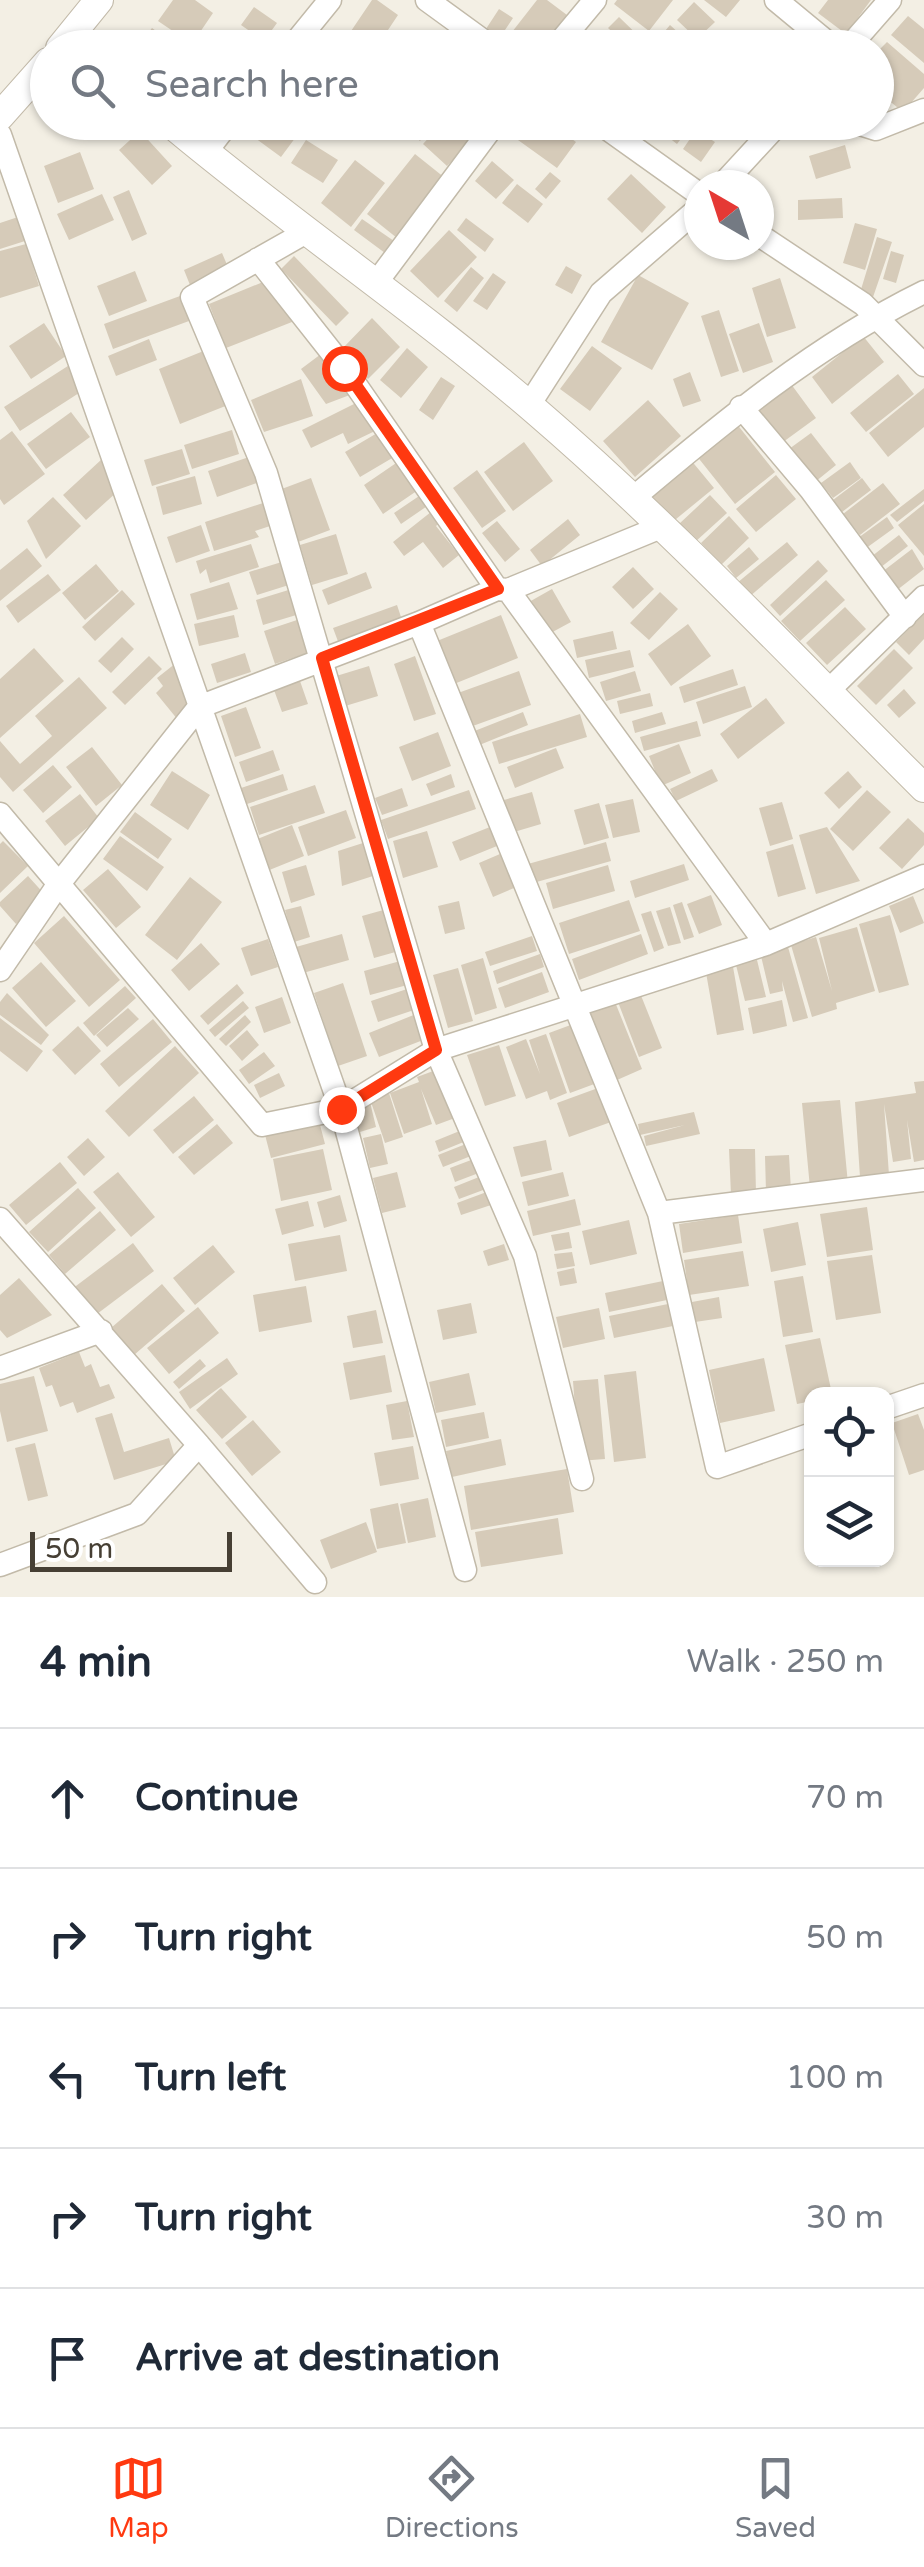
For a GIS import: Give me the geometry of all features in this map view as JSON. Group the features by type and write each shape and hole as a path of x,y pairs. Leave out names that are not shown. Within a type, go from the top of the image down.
{"street":[{"path":"79,30 100,0"},
{"path":"305,30 330,0"},
{"path":"426,0 468,30"},
{"path":"570,30 595,0"},
{"path":"776,0 812,30"},
{"path":"864,30 890,0"},
{"path":"0,116 30,82"},
{"path":"894,122 924,110"},
{"path":"0,135 341,1109 466,1570"},
{"path":"190,140 529,405 661,526 924,788"},
{"path":"204,152 214,140"},
{"path":"376,283 483,140"},
{"path":"623,140 684,183"},
{"path":"736,170 763,140"},
{"path":"529,405 601,294 684,221"},
{"path":"308,231 192,296 266,474 436,1050 525,1256 582,1479"},
{"path":"774,245 863,304 924,365"},
{"path":"258,259 344,368 766,944"},
{"path":"632,499 741,407 874,316 924,292"},
{"path":"741,407 812,490 904,617"},
{"path":"0,970 58,886 198,708 661,526"},
{"path":"827,692 924,597"},
{"path":"418,623 659,1213 718,1466 804,1437"},
{"path":"0,814 262,1124 341,1109 436,1050 766,944 924,876"},
{"path":"659,1213 924,1180"},
{"path":"0,1219 315,1582"},
{"path":"0,1368 101,1332"},
{"path":"894,1405 924,1395"},
{"path":"0,1565 137,1514 199,1445"}],"building":[{"path":"173,0 195,0 213,13 201,30 171,30 158,21"},
{"path":"372,0 398,15 388,30 352,30"},
{"path":"537,0 547,0 567,15 556,30 514,30"},
{"path":"617,0 673,0 650,30 614,4"},
{"path":"704,0 740,0 726,17"},
{"path":"828,0 871,0 849,30 841,30 818,13"},
{"path":"694,2 715,22 707,30 688,30 677,20"},
{"path":"254,7 277,23 272,30 248,30 241,25"},
{"path":"499,9 513,18 505,30 485,30"},
{"path":"908,16 924,29 924,63 894,38 894,32"},
{"path":"619,17 632,30 610,30"},
{"path":"894,48 924,74 924,88 903,112 894,105"},
{"path":"130,140 148,140 172,166 152,185 119,150"},
{"path":"258,140 294,140 281,157"},
{"path":"306,140 338,160 323,183 291,163"},
{"path":"427,140 472,140 447,166 423,144"},
{"path":"518,140 573,140 576,142 557,168"},
{"path":"689,140 715,142 701,162 683,149"},
{"path":"845,145 851,168 816,179 809,156"},
{"path":"80,152 94,189 58,203 44,166"},
{"path":"415,154 445,178 397,238 367,214"},
{"path":"355,160 385,183 351,227 321,203"},
{"path":"492,161 514,180 496,199 475,181"},
{"path":"550,172 561,181 546,199 535,189"},
{"path":"631,174 666,207 642,233 607,199"},
{"path":"517,184 543,204 528,223 502,203"},
{"path":"129,190 147,234 132,241 113,197"},
{"path":"102,194 114,220 69,240 57,214"},
{"path":"842,198 843,218 798,220 798,200"},
{"path":"18,217 25,241 0,249 0,223"},
{"path":"466,218 494,239 485,252 457,230"},
{"path":"362,219 394,241 385,253 354,230"},
{"path":"855,223 877,229 865,270 843,263"},
{"path":"449,230 477,257 438,298 410,271"},
{"path":"877,237 892,242 872,300 859,296"},
{"path":"26,244 39,286 0,298 0,251"},
{"path":"891,251 904,255 896,283 883,279"},
{"path":"222,253 228,267 190,285 184,270"},
{"path":"294,256 349,313 336,326 281,269"},
{"path":"566,266 582,275 572,294 555,285"},
{"path":"471,267 484,278 457,312 444,301"},
{"path":"135,271 147,301 109,316 97,286"},
{"path":"493,273 506,282 487,310 473,301"},
{"path":"638,275 689,303 652,370 601,342"},
{"path":"780,278 796,328 767,337 752,288"},
{"path":"263,282 297,320 226,348 209,304"},
{"path":"180,296 189,321 113,349 104,324"},
{"path":"719,310 739,371 721,377 701,316"},
{"path":"372,318 400,347 368,379 340,351"},
{"path":"44,323 66,356 31,379 9,346"},
{"path":"759,323 773,362 743,373 729,334"},
{"path":"863,336 884,362 832,404 812,377"},
{"path":"149,339 157,360 116,376 108,356"},
{"path":"592,346 622,368 590,411 560,389"},
{"path":"407,348 428,367 401,398 380,380"},
{"path":"206,350 228,405 180,424 159,369"},
{"path":"325,351 355,393 326,404 301,369"},
{"path":"71,364 79,393 20,431 4,407"},
{"path":"690,372 701,401 683,407 673,379"},
{"path":"898,374 914,394 866,432 850,413"},
{"path":"441,377 455,386 433,420 419,410"},
{"path":"301,379 313,416 264,432 251,400"},
{"path":"791,384 816,418 779,445 755,410"},
{"path":"924,388 924,427 888,457 869,433"},
{"path":"648,400 681,436 635,477 603,441"},
{"path":"360,401 375,431 348,444 343,433 311,448 302,430"},
{"path":"71,412 90,437 46,469 27,444"},
{"path":"736,423 775,472 735,504 696,455"},
{"path":"384,429 399,454 360,477 345,452"},
{"path":"232,430 239,454 192,469 184,445"},
{"path":"12,431 45,474 4,505 0,499 0,440"},
{"path":"811,433 836,465 815,482 789,449"},
{"path":"524,442 553,481 513,511 484,472"},
{"path":"182,449 190,474 152,486 144,460"},
{"path":"249,457 257,483 217,497 208,471"},
{"path":"102,459 118,491 86,520 63,495"},
{"path":"402,459 421,488 383,514 364,485"},
{"path":"690,459 714,488 670,524 647,496"},
{"path":"850,462 861,478 833,498 821,483"},
{"path":"477,470 506,511 482,528 453,488"},
{"path":"776,475 796,499 756,532 736,509"},
{"path":"195,476 202,504 163,515 156,487"},
{"path":"311,478 330,530 298,542 279,490"},
{"path":"862,478 871,490 842,512 833,500"},
{"path":"883,483 900,504 860,535 843,514"},
{"path":"924,489 924,501 897,522 890,515"},
{"path":"428,490 436,500 401,524 394,513"},
{"path":"710,495 727,513 695,542 679,524"},
{"path":"53,497 81,526 46,559 27,521"},
{"path":"263,503 270,526 255,531 259,537 214,551 205,522"},
{"path":"924,504 924,556 898,525"},
{"path":"436,508 445,518 436,526 459,555 443,568 423,542 404,556 393,542"},
{"path":"729,516 749,538 721,565 701,543"},
{"path":"887,517 894,528 858,554 851,543"},
{"path":"568,519 580,535 542,566 530,550"},
{"path":"497,521 520,549 505,562 482,533"},
{"path":"201,525 210,551 176,563 167,537"},
{"path":"336,534 348,574 312,585 300,545"},
{"path":"899,535 908,546 876,571 867,560"},
{"path":"787,542 798,555 749,597 737,583"},
{"path":"251,544 259,567 210,583 206,569 200,574 196,561"},
{"path":"749,547 759,559 736,578 727,566"},
{"path":"27,548 42,566 0,601 0,570"},
{"path":"912,549 924,569 892,594 878,575"},
{"path":"818,560 828,571 780,616 770,605"},
{"path":"285,561 292,584 257,595 249,572"},
{"path":"96,564 119,591 85,620 62,593"},
{"path":"633,567 654,589 633,609 612,587"},
{"path":"366,572 372,588 328,605 322,590"},
{"path":"48,574 61,590 18,623 6,606"},
{"path":"826,580 845,600 800,641 781,621"},
{"path":"229,582 238,609 197,620 190,594"},
{"path":"295,588 303,613 263,625 256,600"},
{"path":"552,589 571,622 547,635 529,602"},
{"path":"122,590 135,604 95,641 82,627"},
{"path":"660,592 678,609 649,640 630,623"},
{"path":"397,605 402,620 339,644 333,628"},
{"path":"845,607 866,629 827,665 806,643"},
{"path":"924,614 924,639 909,655 896,642"},
{"path":"234,615 239,637 199,646 194,624"},
{"path":"501,615 518,658 454,684 437,641"},
{"path":"303,618 313,651 275,664 264,631"},
{"path":"688,624 711,656 671,686 648,654"},
{"path":"613,631 617,649 577,658 573,640"},
{"path":"122,637 134,649 111,673 98,661"},
{"path":"34,648 64,681 0,738 0,679"},
{"path":"894,649 913,668 876,705 857,686"},
{"path":"630,650 634,667 589,678 585,660"},
{"path":"245,653 251,672 217,683 211,664"},
{"path":"149,656 162,669 125,705 112,692"},
{"path":"415,656 436,714 414,721 394,664"},
{"path":"176,663 181,690 194,707 178,720 156,693 163,686 157,678"},
{"path":"369,666 378,696 342,707 333,677"},
{"path":"733,669 738,685 684,703 679,687"},
{"path":"519,671 531,705 470,727 458,693"},
{"path":"635,671 641,691 606,701 600,682"},
{"path":"79,677 107,708 13,792 0,777 0,741 20,764 52,736 35,716"},
{"path":"300,681 308,704 282,712 274,690"},
{"path":"745,686 752,707 703,724 696,702"},
{"path":"904,689 916,703 899,718 887,705"},
{"path":"650,693 653,706 620,714 617,701"},
{"path":"766,698 785,723 738,759 720,734"},
{"path":"246,707 261,748 235,757 221,716"},
{"path":"523,712 528,725 477,746 472,732"},
{"path":"662,712 666,724 635,733 632,721"},
{"path":"580,714 587,737 499,764 492,742"},
{"path":"697,721 701,736 644,751 640,737"},
{"path":"438,732 451,766 412,781 399,747"},
{"path":"679,744 691,773 661,786 649,756"},
{"path":"92,747 122,785 96,806 66,767"},
{"path":"556,748 564,768 515,788 507,767"},
{"path":"273,750 280,770 246,782 239,762"},
{"path":"53,765 72,787 43,813 23,790"},
{"path":"712,769 718,781 676,801 670,789"},
{"path":"172,771 210,795 188,830 150,805"},
{"path":"848,771 862,787 839,809 824,793"},
{"path":"283,774 288,790 241,806 235,790"},
{"path":"451,774 455,787 431,796 426,784"},
{"path":"315,785 325,813 259,835 250,807"},
{"path":"402,788 408,806 382,815 375,798"},
{"path":"469,790 476,809 388,839 381,820"},
{"path":"867,790 891,812 853,851 830,829"},
{"path":"532,792 541,824 514,832 504,800"},
{"path":"80,794 99,818 65,846 45,821"},
{"path":"633,799 640,832 613,838 605,805"},
{"path":"782,802 793,839 770,846 759,808"},
{"path":"599,803 609,838 584,845 574,810"},
{"path":"346,810 356,838 308,856 298,827"},
{"path":"135,812 172,839 158,859 120,832"},
{"path":"908,818 924,833 924,845 902,869 879,848"},
{"path":"292,825 304,856 267,871 255,840"},
{"path":"490,827 497,846 460,861 452,842"},
{"path":"827,827 860,881 816,894 799,835"},
{"path":"427,831 438,867 403,878 393,841"},
{"path":"120,836 164,867 147,891 103,859"},
{"path":"3,841 28,866 0,893 0,844"},
{"path":"606,842 611,861 533,883 528,864"},
{"path":"363,843 373,876 342,886 338,851"},
{"path":"793,844 806,889 778,897 766,852"},
{"path":"500,854 514,888 493,897 479,863"},
{"path":"684,864 689,880 635,898 630,881"},
{"path":"306,865 315,895 291,903 282,872"},
{"path":"608,865 615,891 553,909 546,883"},
{"path":"108,869 141,907 116,928 83,890"},
{"path":"28,876 47,897 16,924 0,902"},
{"path":"190,877 222,902 177,960 145,935"},
{"path":"711,895 722,925 699,934 687,904"},
{"path":"913,896 924,923 900,933 889,906"},
{"path":"629,900 640,931 569,954 559,923"},
{"path":"459,901 465,929 445,934 438,906"},
{"path":"682,902 694,937 684,940 673,905"},
{"path":"301,906 310,937 294,942 285,910"},
{"path":"670,907 681,943 668,946 656,911"},
{"path":"387,909 399,951 374,958 362,916"},
{"path":"651,911 664,948 654,952 641,914"},
{"path":"890,915 909,985 879,993 859,924"},
{"path":"64,916 120,980 89,1007 34,943"},
{"path":"857,927 875,991 836,1003 837,1009 812,1017 791,945 816,937 832,991 819,938"},
{"path":"342,934 349,960 303,973 296,947"},
{"path":"641,934 648,954 579,980 572,959"},
{"path":"532,936 537,951 490,966 485,952"},
{"path":"268,939 278,967 251,976 241,948"},
{"path":"201,943 220,964 189,991 171,970"},
{"path":"788,947 808,1018 793,1022 782,981 783,991 770,994 761,956"},
{"path":"540,954 544,967 497,984 493,971"},
{"path":"483,958 497,1008 475,1015 461,965"},
{"path":"404,960 411,984 370,995 364,971"},
{"path":"757,960 766,997 745,1001 736,965"},
{"path":"732,961 744,1030 717,1035 705,967"},
{"path":"41,962 76,1001 46,1027 12,988"},
{"path":"458,968 473,1021 448,1028 433,975"},
{"path":"542,972 549,992 505,1008 498,988"},
{"path":"343,983 367,1056 338,1066 314,993"},
{"path":"237,984 244,993 208,1025 200,1016"},
{"path":"125,986 136,998 94,1036 83,1023"},
{"path":"413,987 420,1008 378,1022 371,1001"},
{"path":"7,993 49,1035 41,1045 0,1015 0,1002"},
{"path":"640,993 662,1048 639,1057 618,1002"},
{"path":"282,997 291,1023 264,1033 255,1007"},
{"path":"782,1000 787,1026 753,1034 748,1008"},
{"path":"243,1001 249,1008 215,1037 209,1030"},
{"path":"615,1002 642,1069 617,1080 590,1012"},
{"path":"128,1008 139,1019 107,1047 96,1035"},
{"path":"421,1012 431,1037 379,1057 369,1033"},
{"path":"245,1015 251,1022 226,1046 219,1039"},
{"path":"0,1018 43,1051 27,1072 0,1051"},
{"path":"153,1019 172,1042 119,1087 100,1064"},
{"path":"576,1023 597,1083 570,1093 549,1033"},
{"path":"78,1026 101,1051 75,1075 52,1050"},
{"path":"247,1030 259,1045 242,1061 229,1046"},
{"path":"546,1034 567,1093 550,1100 547,1091 526,1099 506,1047 526,1039 540,1074 529,1040"},
{"path":"499,1045 516,1096 485,1106 467,1055"},
{"path":"175,1046 199,1073 129,1137 105,1111"},
{"path":"264,1052 275,1066 249,1084 239,1070"},
{"path":"436,1070 455,1118 436,1125 421,1089 432,1124 404,1134 390,1093 419,1082 417,1077"},
{"path":"279,1073 285,1086 260,1098 254,1085"},
{"path":"924,1081 924,1160 914,1162 907,1120 911,1159 893,1162 884,1104 889,1175 860,1177 855,1102 916,1093 914,1082"},
{"path":"598,1088 611,1122 569,1137 557,1103"},
{"path":"389,1093 403,1137 385,1143 370,1099"},
{"path":"194,1096 214,1120 173,1154 153,1130"},
{"path":"369,1098 376,1127 360,1132 351,1103"},
{"path":"840,1100 848,1184 810,1188 802,1103"},
{"path":"694,1112 700,1134 646,1146 644,1136 685,1125 640,1135 638,1124"},
{"path":"318,1117 325,1144 271,1158 264,1131"},
{"path":"217,1124 233,1143 194,1175 178,1157"},
{"path":"467,1128 471,1139 439,1152 435,1141"},
{"path":"381,1134 388,1164 370,1168 363,1138"},
{"path":"88,1138 105,1157 84,1176 67,1157"},
{"path":"546,1140 552,1170 521,1177 513,1147"},
{"path":"471,1142 476,1154 443,1167 438,1155"},
{"path":"323,1149 332,1190 281,1201 273,1159"},
{"path":"729,1149 755,1149 756,1194 731,1195"},
{"path":"789,1155 791,1191 766,1192 765,1156"},
{"path":"479,1157 484,1171 455,1182 450,1168"},
{"path":"60,1162 77,1183 26,1225 9,1205"},
{"path":"118,1172 155,1217 131,1237 93,1192"},
{"path":"397,1172 406,1207 382,1213 373,1178"},
{"path":"563,1172 569,1196 528,1206 522,1182"},
{"path":"489,1173 494,1186 459,1199 454,1187"},
{"path":"78,1188 96,1208 48,1252 29,1232"},
{"path":"492,1190 497,1203 461,1215 457,1203"},
{"path":"340,1195 347,1221 324,1228 317,1202"},
{"path":"575,1199 581,1225 533,1236 527,1211"},
{"path":"308,1201 314,1226 282,1235 275,1209"},
{"path":"867,1207 873,1250 827,1257 820,1214"},
{"path":"100,1211 116,1230 65,1274 49,1255"},
{"path":"738,1215 742,1243 683,1253 679,1224"},
{"path":"629,1220 637,1254 590,1265 582,1231"},
{"path":"798,1222 806,1265 771,1272 763,1229"},
{"path":"569,1232 572,1248 555,1251 551,1235"},
{"path":"340,1235 347,1271 295,1281 288,1244"},
{"path":"133,1243 154,1271 93,1317 72,1289"},
{"path":"504,1244 509,1260 488,1266 483,1251"},
{"path":"213,1245 235,1272 195,1305 173,1278"},
{"path":"743,1251 749,1286 689,1295 684,1260"},
{"path":"572,1252 575,1266 557,1269 554,1254"},
{"path":"872,1255 881,1313 836,1320 827,1261"},
{"path":"574,1268 577,1283 560,1286 557,1272"},
{"path":"803,1276 813,1332 783,1337 774,1281"},
{"path":"19,1278 52,1315 7,1338 0,1330 0,1295"},
{"path":"663,1281 667,1300 609,1312 605,1293"},
{"path":"162,1284 185,1311 134,1355 111,1328"},
{"path":"306,1286 312,1322 259,1332 253,1295"},
{"path":"719,1297 722,1318 695,1322 692,1302"},
{"path":"471,1303 477,1333 443,1340 437,1310"},
{"path":"668,1304 673,1326 614,1338 609,1316"},
{"path":"198,1307 219,1333 169,1374 147,1348"},
{"path":"599,1308 605,1339 563,1348 556,1317"},
{"path":"376,1310 383,1343 353,1348 347,1316"},
{"path":"820,1338 830,1387 804,1387 804,1403 797,1404 785,1345"},
{"path":"79,1352 85,1367 91,1364 100,1387 109,1384 115,1398 77,1413 73,1402 60,1407 52,1385 46,1387 39,1368"},
{"path":"385,1355 392,1392 350,1400 343,1363"},
{"path":"227,1358 238,1374 190,1409 179,1392"},
{"path":"764,1358 775,1411 720,1423 709,1370"},
{"path":"200,1359 206,1366 179,1389 173,1382"},
{"path":"636,1371 646,1458 614,1462 604,1375"},
{"path":"469,1373 476,1405 436,1413 429,1382"},
{"path":"34,1376 48,1431 7,1442 0,1411 0,1384"},
{"path":"598,1379 605,1459 579,1461 573,1381"},
{"path":"221,1388 247,1417 222,1439 196,1410"},
{"path":"407,1401 414,1437 392,1440 386,1405"},
{"path":"484,1412 489,1438 446,1447 441,1420"},
{"path":"112,1413 124,1452 169,1438 176,1461 114,1480 95,1418"},
{"path":"918,1414 924,1430 924,1470 909,1475 894,1422"},
{"path":"253,1420 281,1452 252,1476 225,1443"},
{"path":"501,1439 506,1465 452,1477 446,1451"},
{"path":"35,1443 48,1496 28,1501 15,1448"},
{"path":"413,1446 419,1479 380,1486 374,1453"},
{"path":"567,1469 574,1512 471,1530 464,1486"},
{"path":"428,1498 436,1537 408,1543 400,1504"},
{"path":"398,1503 406,1543 377,1549 370,1509"},
{"path":"558,1518 563,1554 481,1567 475,1532"},
{"path":"366,1522 377,1552 331,1569 320,1540"}],"route":[{"path":"341,1109 436,1050 322,658 498,589 344,368"}]}
